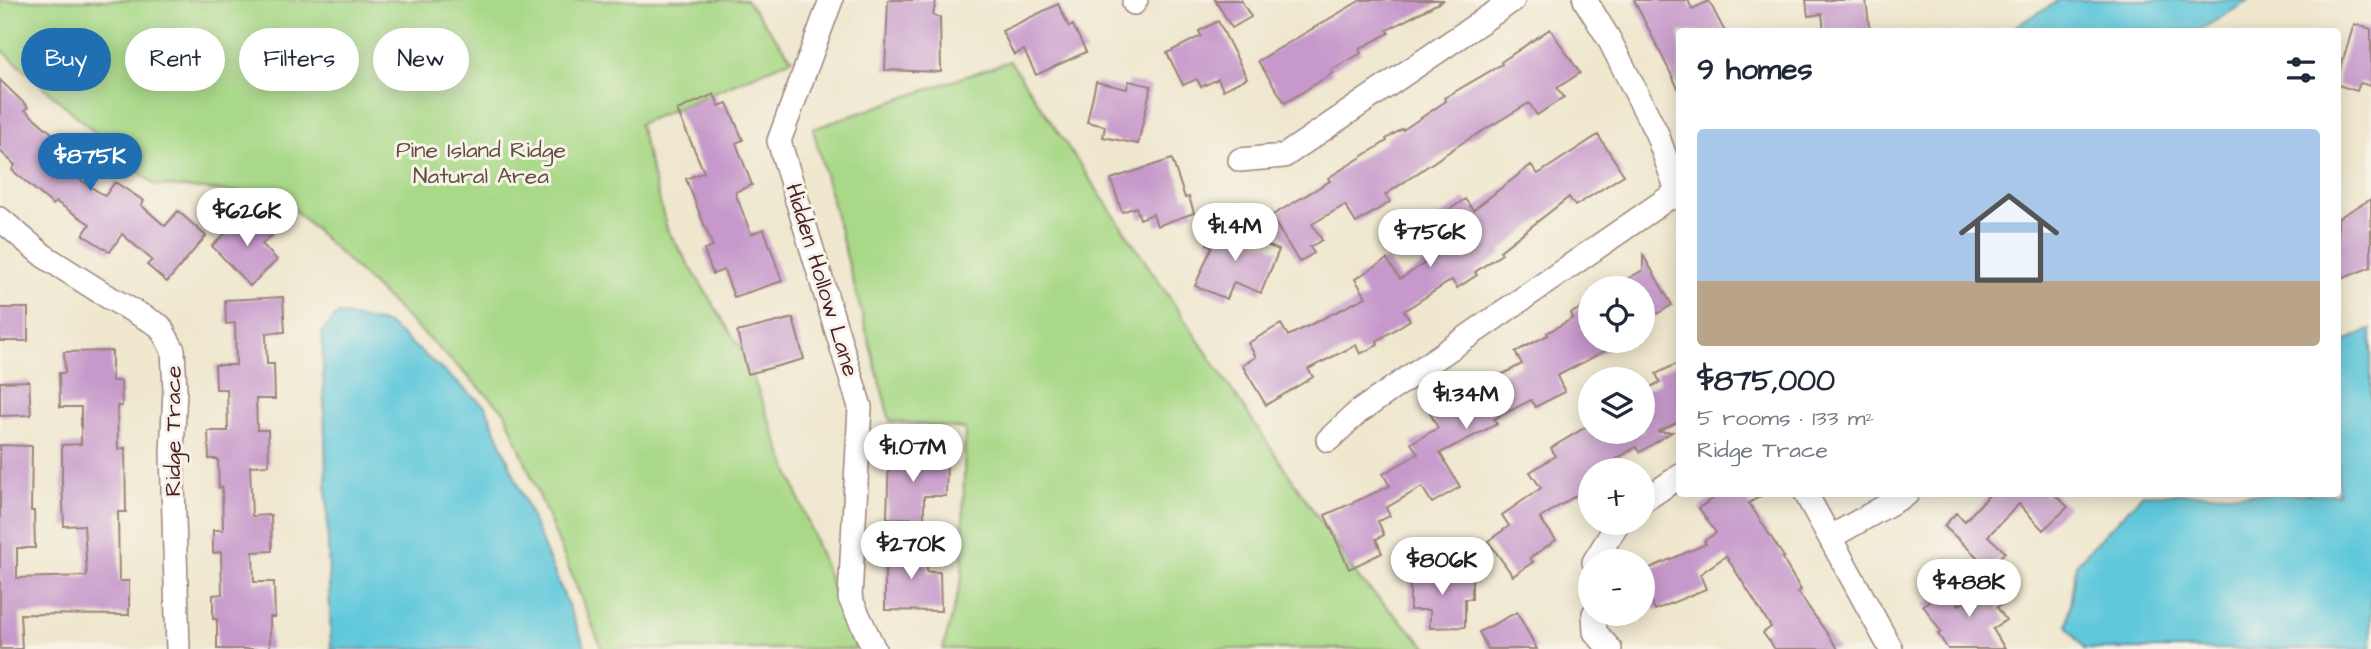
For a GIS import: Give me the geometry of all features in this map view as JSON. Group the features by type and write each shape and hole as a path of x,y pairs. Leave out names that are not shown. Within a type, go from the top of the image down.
{"street":[{"name":"Hidden Hollow Lane","path":"831,0 779,141 860,407 850,598 874,649"},
{"path":"1240,160 1284,156 1513,0"},
{"path":"1585,0 1609,39 1657,134 1676,187"},
{"path":"1328,440 1357,413 1676,197"},
{"name":"Ridge Trace","path":"0,219 44,256 160,326 173,350 175,390 172,453 178,649"},
{"path":"1655,493 1676,479"},
{"path":"1808,497 1891,649"},
{"path":"1831,537 1902,497"},
{"path":"1595,626 1595,632 1611,649"}],"green space":[{"name":"Pine Island Ridge Natural Area","path":"0,0 746,0 792,59 639,124 667,229 745,356 856,649 602,649 505,412 279,195 154,185 48,91 111,91 111,28 21,28 21,67 0,48"},
{"path":"1010,61 1360,580 1429,649 943,649 962,578 965,429 890,421 813,129"}],"water":[{"path":"2060,0 2250,0 2203,28 2013,28"},
{"path":"338,314 388,324 486,407 586,649 331,649 322,332"},
{"path":"2371,329 2371,649 2084,649 2067,626 2076,564 2140,497 2341,497 2341,344"}],"building":[{"path":"888,0 936,0 933,16 940,17 941,72 885,70"},
{"path":"1215,0 1241,0 1251,17 1232,28"},
{"path":"1361,0 1444,0 1387,30 1389,33 1359,49 1361,53 1331,70 1333,73 1285,103 1258,61"},
{"path":"1634,0 1688,0 1692,9 1709,1 1723,28 1676,28 1676,84"},
{"path":"1806,0 1866,0 1870,28 1824,28 1822,14 1808,16"},
{"path":"1058,4 1069,27 1073,25 1086,52 1036,75 1024,50 1014,55 1002,31"},
{"path":"1218,21 1247,78 1223,90 1218,79 1201,87 1197,79 1183,85 1167,53 1201,36 1199,31"},
{"path":"2354,24 2371,29 2371,86 2360,83 2357,91 2341,86 2341,67"},
{"path":"1550,29 1580,73 1557,88 1564,97 1537,115 1529,103 1459,145 1385,195 1390,202 1356,223 1345,205 1312,224 1322,240 1310,247 1314,253 1299,262 1271,216 1330,181 1328,178 1446,101 1444,98 1502,64 1501,62"},
{"path":"0,80 28,107 25,110 75,153 62,168 105,196 115,182 144,201 141,205 165,226 178,211 206,236 167,282 147,265 152,260 122,234 110,252 83,235 90,224 56,202 53,205 12,170 15,165 0,151"},
{"path":"1129,81 1151,86 1138,144 1103,137 1105,126 1087,122 1096,82 1127,89"},
{"path":"714,94 719,106 727,103 743,140 736,143 752,185 735,192 751,234 764,229 782,281 734,297 724,270 713,274 704,250 713,247 686,179 704,172 677,110"},
{"path":"1598,135 1624,175 1575,206 1569,197 1500,251 1502,254 1475,272 1477,275 1457,288 1452,280 1404,311 1410,320 1377,341 1378,345 1360,354 1356,345 1308,369 1313,377 1266,405 1242,365 1256,357 1248,343 1281,324 1288,336 1366,297 1355,279 1387,259 1400,279 1436,256 1432,250 1450,237 1437,218 1465,199 1473,210 1531,165 1538,174"},
{"path":"1172,159 1185,198 1189,197 1194,213 1157,226 1153,214 1140,219 1136,207 1122,212 1111,179"},
{"path":"2371,199 2371,267 2341,279 2341,216"},
{"path":"251,209 274,233 262,244 277,260 250,286 212,246"},
{"path":"1215,224 1279,250 1261,293 1234,282 1227,299 1195,286 1212,246 1207,244"},
{"path":"1643,255 1672,305 1655,315 1655,276 1633,276 1643,270"},
{"path":"283,297 285,332 266,333 267,364 274,364 275,399 256,399 257,430 268,430 269,465 250,466 252,516 271,515 272,551 253,552 254,582 274,582 275,617 270,617 270,649 217,649 217,619 213,619 213,595 222,594 221,552 213,553 213,530 223,530 222,487 219,488 218,459 209,459 208,431 228,431 227,389 216,389 215,365 236,365 235,323 226,324 225,300"},
{"path":"0,308 28,308 28,341 0,341"},
{"path":"1578,310 1578,353 1601,353 1557,376 1565,392 1535,407 1531,400 1494,419 1497,424 1440,453 1460,487 1432,503 1422,487 1386,508 1390,516 1378,521 1384,535 1376,539 1382,553 1349,569 1325,515 1390,486 1383,474 1418,454 1411,443 1438,428 1430,413 1459,399 1455,392 1476,382 1478,387 1522,364 1515,352 1573,318 1571,313"},
{"path":"793,318 804,359 748,374 737,332"},
{"path":"112,351 112,381 121,381 122,406 117,406 118,449 125,448 126,512 118,512 119,581 129,581 129,615 20,614 22,649 0,649 0,445 32,446 31,511 34,511 35,548 17,548 17,578 87,576 84,525 64,526 62,480 62,445 81,444 81,407 60,407 59,373 65,373 64,352"},
{"path":"1676,364 1676,423 1657,432 1672,432 1655,443 1655,385 1660,382 1656,374"},
{"path":"29,381 31,415 0,416 0,382"},
{"path":"1578,432 1578,444 1653,444 1640,452 1636,447 1618,458 1578,458 1578,494 1540,518 1556,540 1530,558 1533,562 1513,576 1488,541 1509,526 1502,515 1541,488 1530,472 1555,456 1551,448"},
{"path":"889,451 920,452 920,463 947,463 946,496 924,496 924,518 887,518"},
{"path":"1716,497 1759,497 1749,503 1784,557 1782,558 1801,590 1798,592 1838,649 1775,649 1763,633 1771,627 1726,556 1700,574 1706,589 1655,610 1655,566 1706,544 1704,541 1716,533 1699,508"},
{"path":"1987,497 2057,497 2068,507 2043,530 2019,504 1988,536 2005,552 1989,568 1944,526 1956,513 1965,521"},
{"path":"885,547 927,547 927,572 940,572 941,611 885,610"},
{"path":"1472,572 1472,599 1465,599 1465,627 1430,628 1430,610 1410,610 1410,573"},
{"path":"1994,582 2007,601 1997,607 2006,620 1993,629 2005,649 1948,649 1938,634 1941,632 1923,605 1948,589 1959,605"},
{"path":"1517,612 1537,649 1488,649 1479,632"}]}
